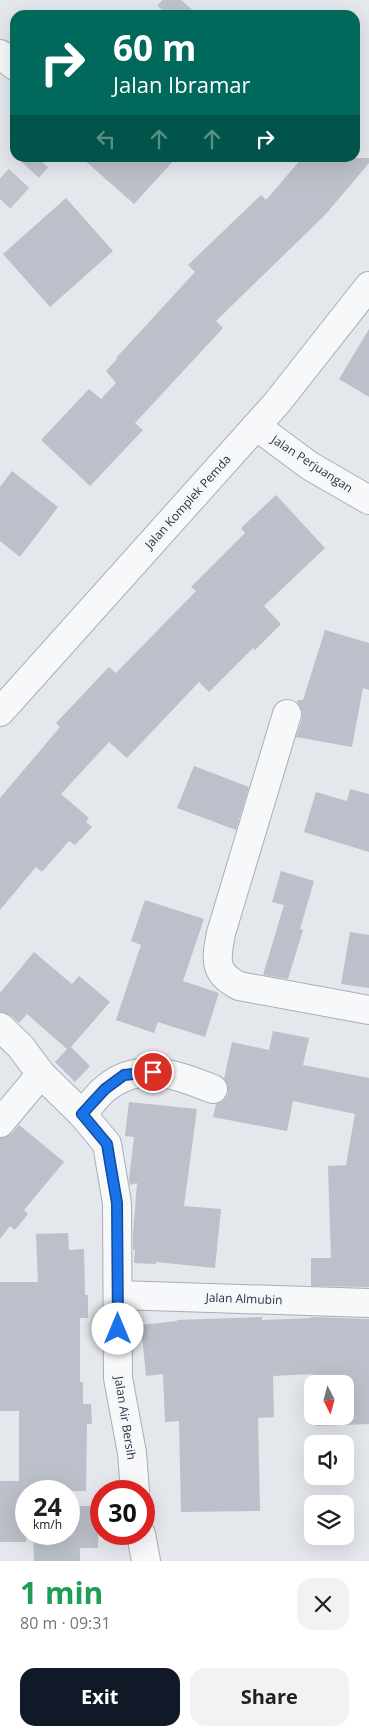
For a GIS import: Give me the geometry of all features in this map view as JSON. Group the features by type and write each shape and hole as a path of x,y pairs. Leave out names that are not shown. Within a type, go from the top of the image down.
{"street":[{"path":"0,54 10,62"},
{"name":"Jalan Komplek Pemda","path":"0,712 276,404 369,286"},
{"name":"Jalan Perjuangan","path":"256,426 310,466 369,500"},
{"path":"287,714 221,933 217,952 219,970 227,980 239,986 369,1010"},
{"name":"Jalan Air Bersih","path":"0,1027 20,1046 41,1074 82,1114 107,1144 117,1203 118,1378 132,1453 134,1480"},
{"path":"82,1114 105,1089 124,1075 153,1072 178,1075 213,1090"},
{"path":"0,1123 41,1074"},
{"name":"Jalan Almubin","path":"118,1295 369,1304"},
{"path":"143,1545 146,1561"}],"building":[{"path":"360,158 369,158 369,163 325,215 216,321 223,328 135,423 143,430 90,486 41,440 89,389 101,399 116,383 106,371 195,272 188,265 261,195 266,200 299,162 360,162"},
{"path":"87,162 172,162 134,204"},
{"path":"66,198 113,251 50,307 3,254"},
{"path":"369,329 369,397 339,379"},
{"path":"12,471 58,507 20,557 0,541 0,487"},
{"path":"276,495 325,548 264,606 281,624 255,650 253,648 209,692 199,682 127,758 109,742 61,794 89,818 86,822 92,827 75,845 69,841 42,872 36,867 0,910 0,798 60,727 56,723 109,667 116,673 196,591 191,587 245,533 241,528"},
{"path":"325,630 369,643 369,690 363,688 352,747 296,737 302,719 302,711 297,702 298,700 303,700"},
{"path":"194,766 249,787 236,830 177,808"},
{"path":"350,789 369,794 369,852 304,832 316,792 347,801"},
{"path":"281,871 314,881 300,929 303,930 288,979 263,975 284,905 272,902"},
{"path":"145,900 204,919 183,981 219,993 205,1037 158,1022 154,1033 116,1020 141,945 131,941"},
{"path":"350,932 369,935 369,988 341,984"},
{"path":"34,952 72,984 79,976 110,1002 71,1047 90,1066 75,1082 55,1062 67,1049 27,1014 19,1023 10,1015 0,1012 0,993"},
{"path":"273,1031 309,1038 303,1065 369,1078 369,1287 311,1286 311,1258 331,1258 328,1166 346,1165 355,1114 293,1101 287,1131 213,1117 216,1104 223,1101 228,1094 228,1086 224,1079 232,1042 269,1050"},
{"path":"129,1102 197,1109 184,1206 221,1209 215,1268 156,1262 156,1264 134,1263 133,1234 137,1183 130,1185 129,1179 134,1137 125,1136"},
{"path":"19,1125 64,1162 24,1210 28,1214 15,1230 10,1226 0,1239 0,1138 12,1133"},
{"path":"68,1233 69,1250 84,1249 85,1295 88,1295 88,1318 80,1318 80,1382 83,1382 83,1404 91,1404 92,1424 87,1424 86,1491 80,1491 80,1480 19,1480 19,1411 0,1411 0,1282 38,1282 36,1234"},
{"path":"262,1317 262,1320 311,1317 369,1319 369,1424 354,1425 354,1375 313,1374 273,1376 274,1417 258,1418 260,1511 181,1512 179,1421 165,1422 163,1374 146,1376 141,1325 177,1320"},
{"path":"0,1481 15,1481 15,1542 0,1542"},
{"path":"80,1506 90,1506 90,1545 98,1545 98,1548 80,1548 80,1561 34,1561 33,1545 80,1545"}],"tunnel":[{"path":"172,10 181,0"},
{"path":"0,199 34,162"}],"route":[{"path":"118,1329 117,1203 107,1144 82,1114 105,1089 124,1075 153,1072"}]}
